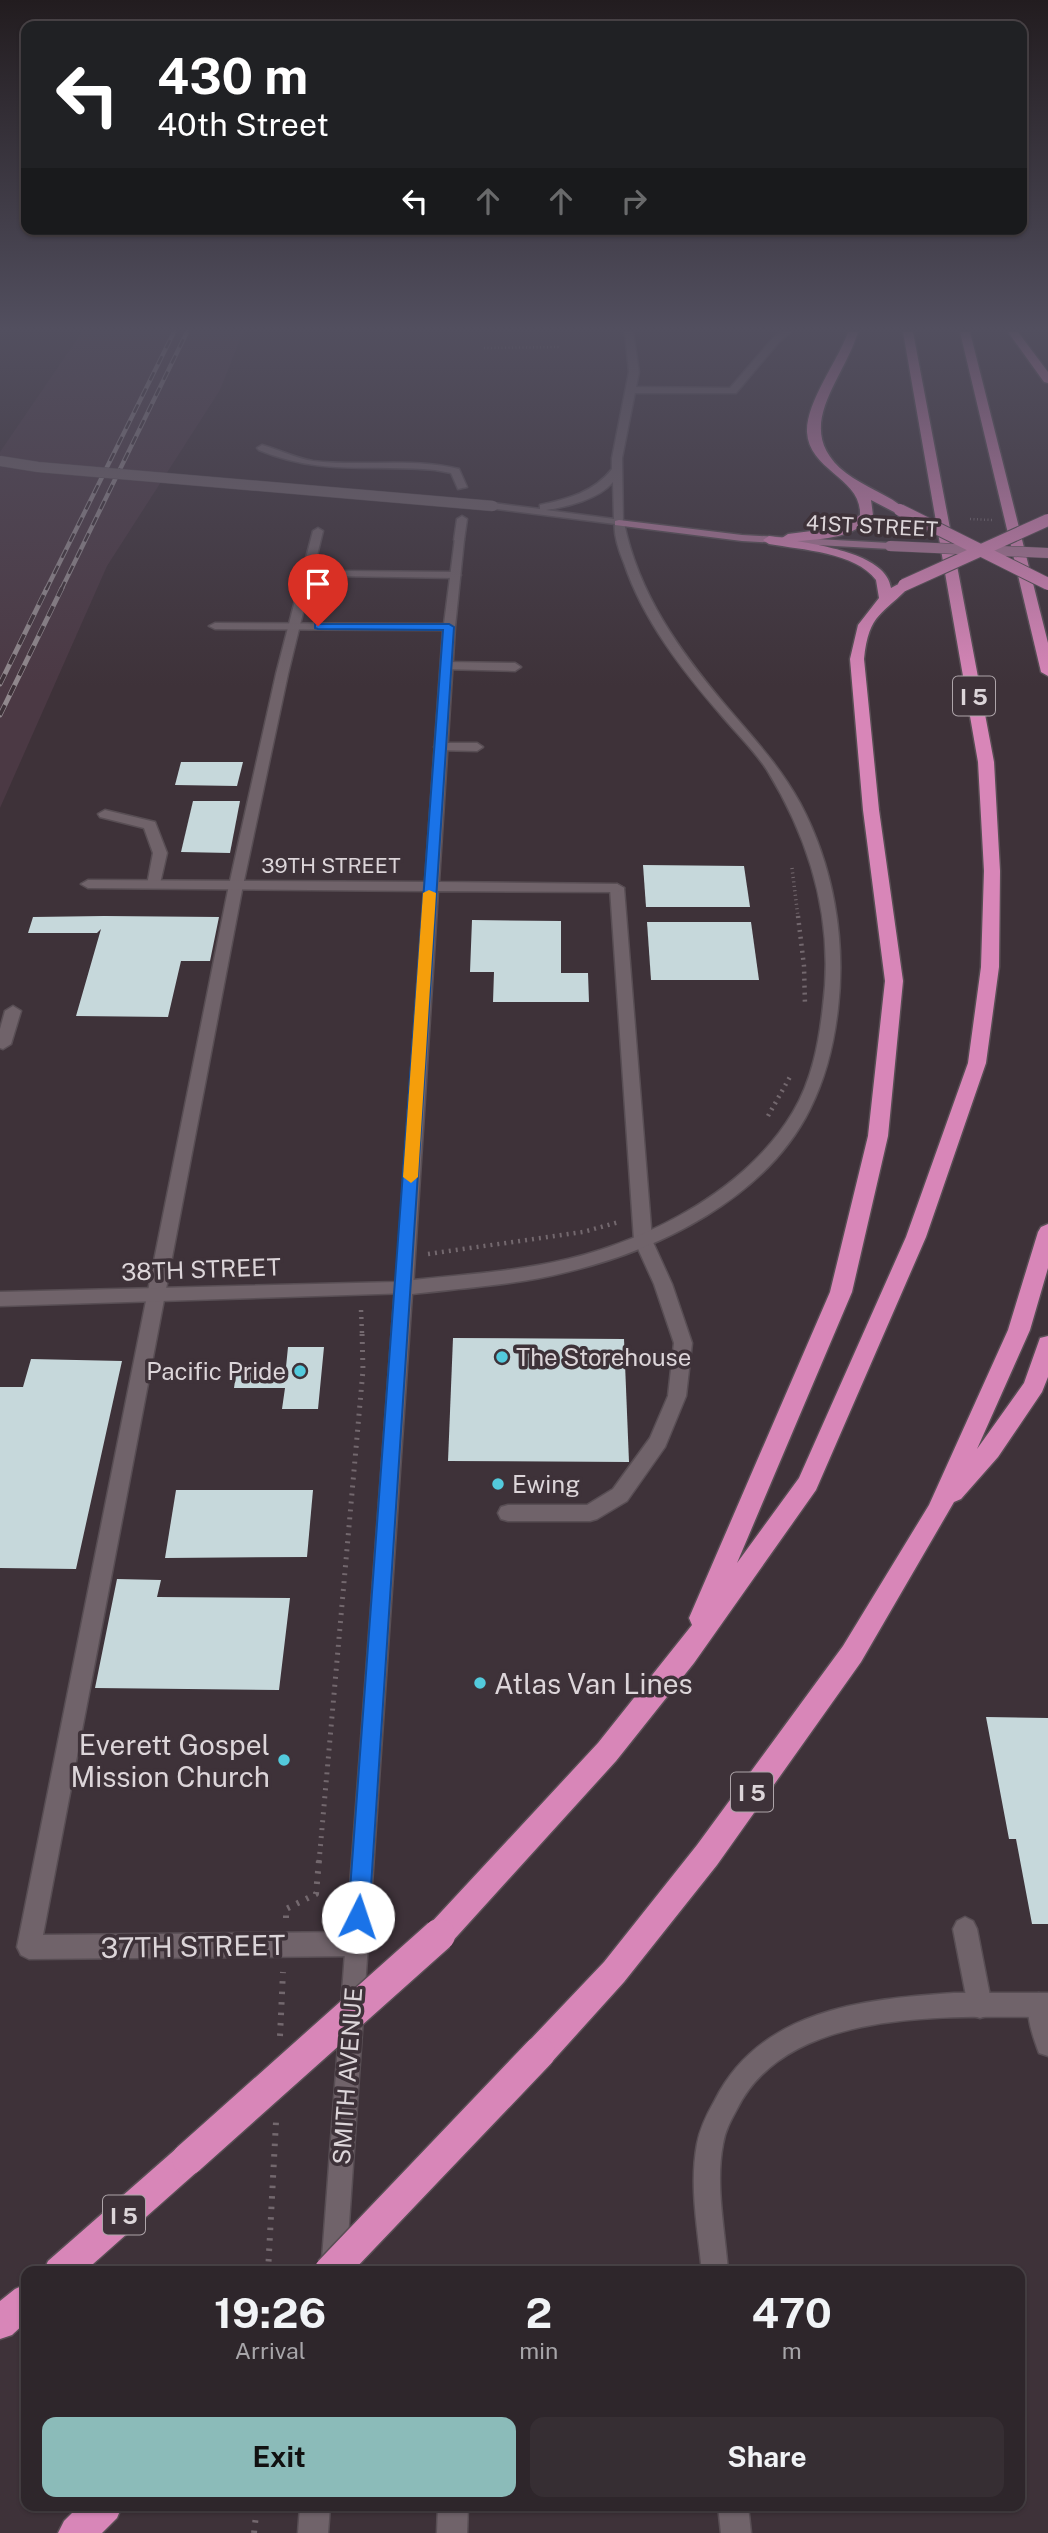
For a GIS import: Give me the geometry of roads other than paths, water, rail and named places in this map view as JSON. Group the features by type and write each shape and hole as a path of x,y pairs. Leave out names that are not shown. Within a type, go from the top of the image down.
{"highway":[{"path":"769,540 832,533 859,523 869,513 870,505 859,489 826,460 820,450"},
{"name":"I 5","path":"66,2266 439,1935 607,1752 685,1656 808,1483 916,1237 977,1063 990,967 992,871 986,762 929,450"},
{"path":"994,450 1048,672"},
{"path":"859,489 1048,584"},
{"path":"685,1656 841,1293 878,1136 894,981 871,810 857,659 864,626 894,591 1048,520"},
{"path":"769,540 863,563 877,572 894,591"},
{"name":"I 5","path":"337,2266 614,1972 706,1855 852,1654 938,1510 1019,1330 1048,1232"},
{"path":"938,1510 990,1450 1034,1387 1048,1344"},
{"path":"0,2323 21,2304"},
{"path":"76,2533 100,2511"}],"main road":[{"name":"41ST STREET","path":"620,523 769,540 1048,553"}],"street":[{"path":"268,450 293,460 326,464 430,464 455,471 461,487"},
{"name":"38TH STREET","path":"0,1299 404,1288 555,1269 643,1240 698,1214 754,1174 787,1134 815,1085 830,1024 835,948 817,854 794,805 766,758 723,711 669,642 641,595 622,544 618,450"},
{"name":"41ST STREET","path":"0,461 38,467 377,494 620,523"},
{"path":"523,510 560,505 603,487 618,469"},
{"name":"SMITH AVENUE","path":"331,2266 404,1288 446,666 462,519"},
{"path":"154,1295 236,885 292,626 318,531"},
{"path":"341,574 455,575"},
{"path":"215,626 449,627"},
{"path":"446,666 515,667"},
{"path":"440,747 477,747"},
{"path":"106,814 150,825 160,853 154,885"},
{"name":"39TH STREET","path":"88,884 617,888 643,1240"},
{"path":"3,1044 13,1011"},
{"path":"508,1514 590,1513 620,1495 658,1442 677,1396 683,1343 663,1284 643,1240"},
{"name":"37TH STREET","path":"154,1295 29,1947 356,1944"},
{"path":"965,1929 980,2006"},
{"path":"715,2266 708,2177 713,2129 737,2081 775,2046 817,2025 892,2012 942,2006 1044,2005 1048,2044"},
{"path":"313,2533 315,2511"},
{"path":"452,2533 453,2511"},
{"path":"734,2511 736,2533"}],"railway":[{"path":"46,590 115,450"},
{"path":"61,590 129,450"},
{"path":"0,684 47,588"},
{"path":"0,715 62,588"}],"place":[{"name":"The Storehouse","path":"502,1357"},
{"name":"Pacific Pride","path":"300,1371"},
{"name":"Ewing","path":"498,1484"},
{"name":"Atlas Van Lines","path":"480,1683"},
{"name":"Everett Gospel Mission Church","path":"284,1760"}]}
